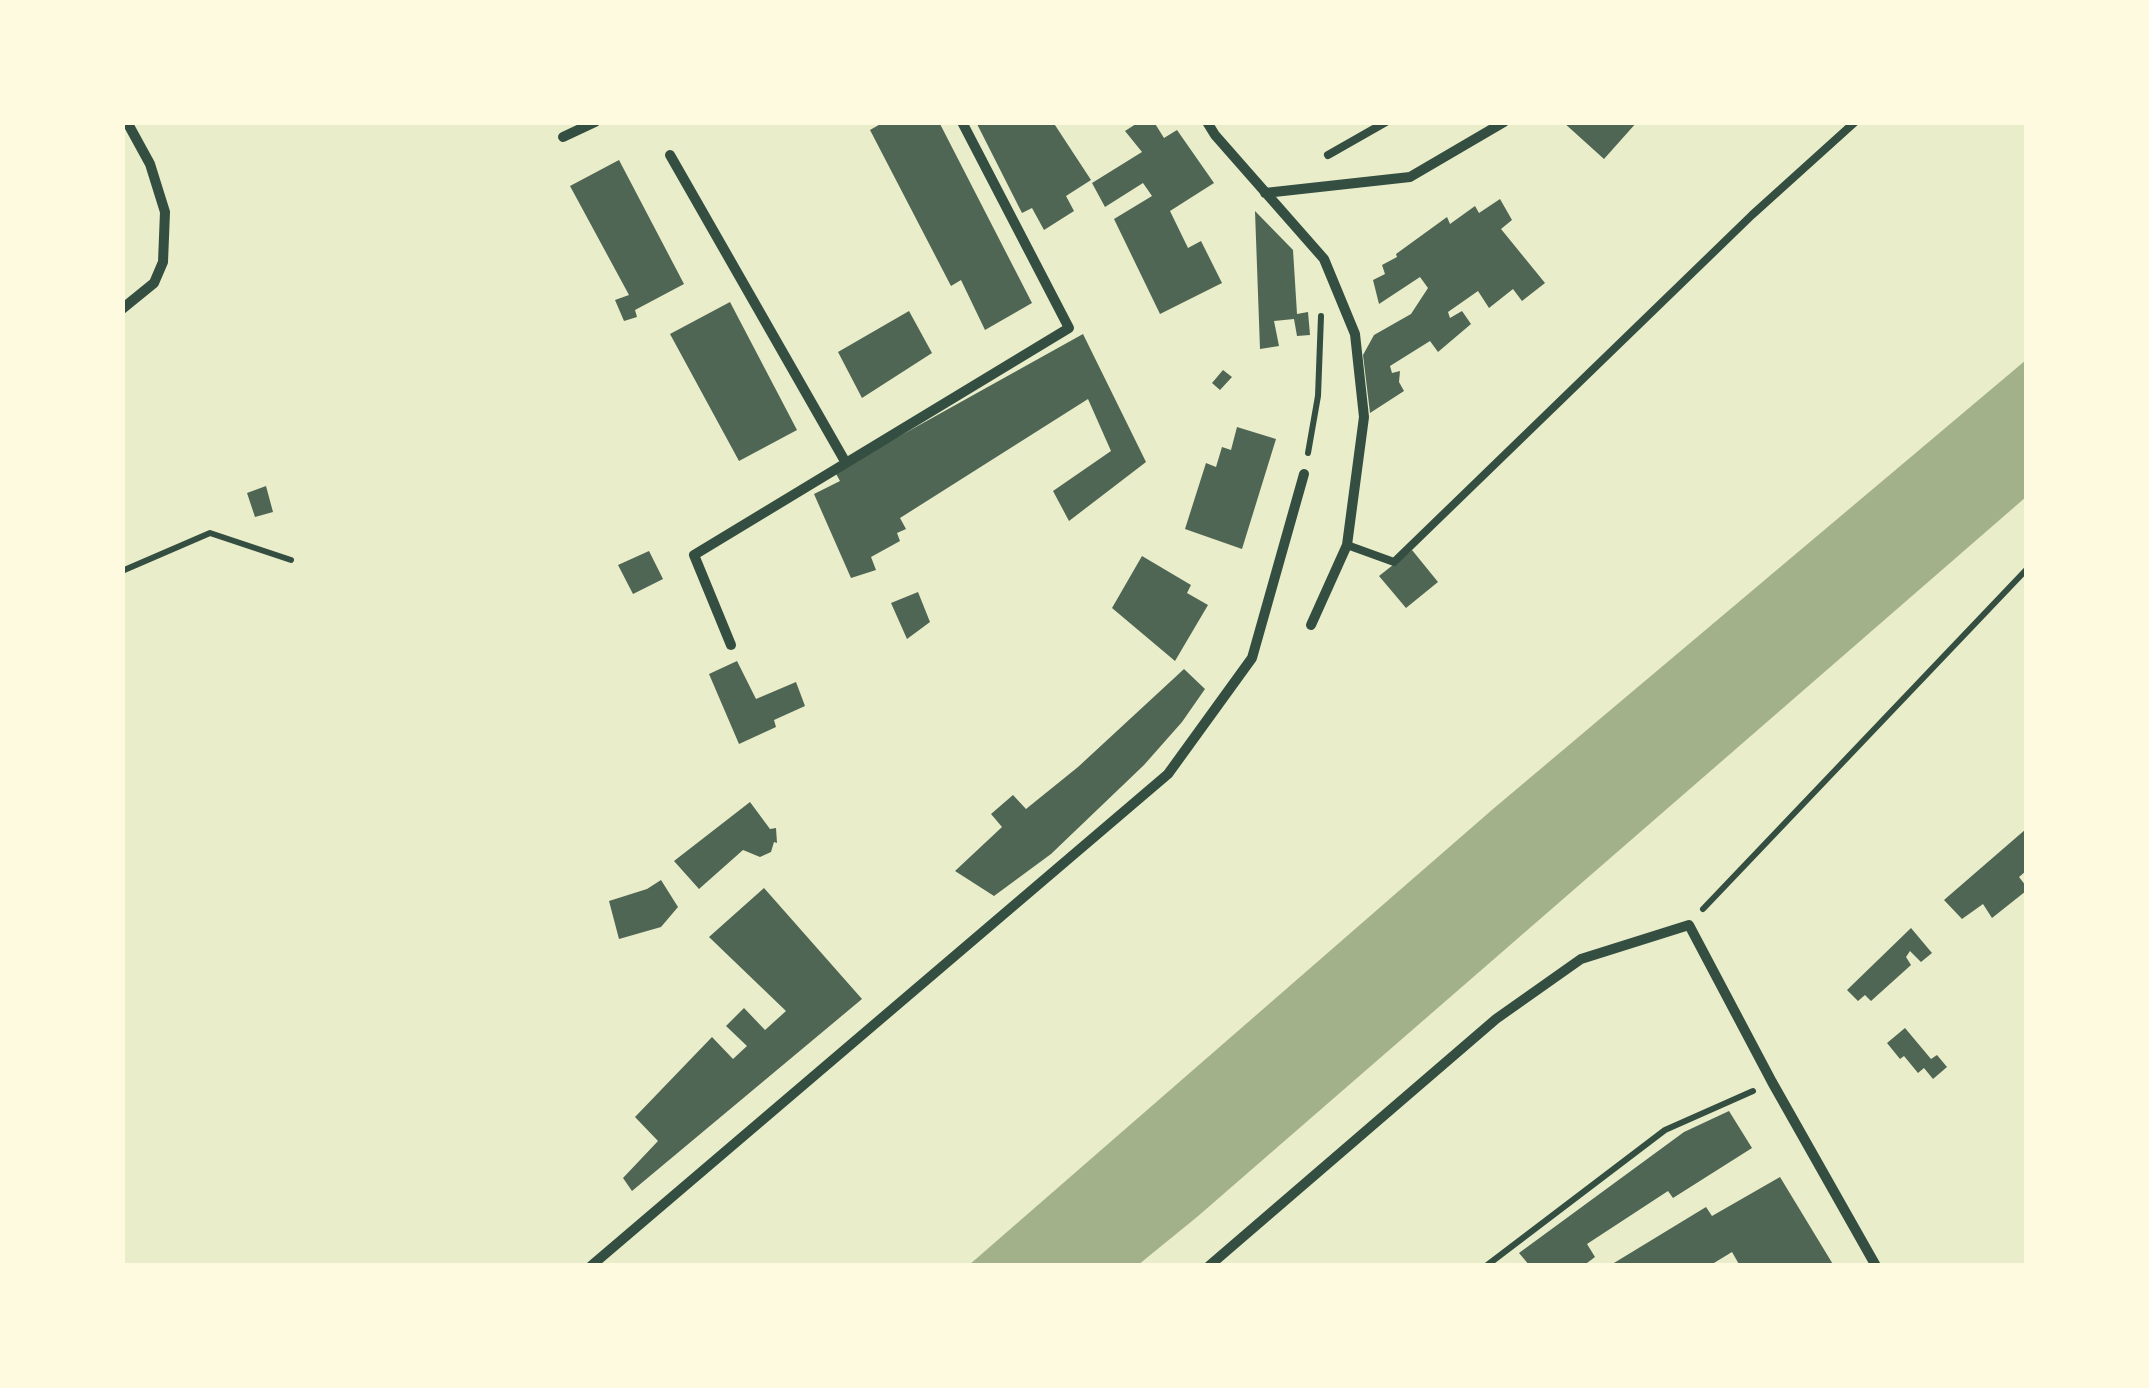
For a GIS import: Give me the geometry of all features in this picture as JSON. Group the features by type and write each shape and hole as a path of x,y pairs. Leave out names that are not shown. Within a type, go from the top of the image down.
{"street":[{"path":"122,308 154,283 163,262 166,212 150,164 127,122"},
{"path":"563,137 595,122"},
{"path":"730,645 694,554 1068,328 962,122"},
{"path":"1207,122 1324,259 1355,334 1364,417 1347,545 1312,625"},
{"path":"1265,194 1410,176 1504,122"},
{"path":"670,155 846,463"},
{"path":"591,1266 1168,774 1252,658 1304,474"},
{"path":"1209,1266 1510,1009 1581,959 1688,925 1876,1266"}],"lane":[{"path":"1328,155 1386,122"},
{"path":"1347,545 1394,562 1752,215 1855,122"}],"path":[{"path":"1304,474 1318,396 1321,314"},
{"path":"122,571 210,534 292,560"},
{"path":"1688,925 2026,570"},
{"path":"1486,1266 1665,1130 1772,1082"}],"shaded area":[{"path":"2026,360 2026,497 1197,1217 1138,1265 969,1265 1493,809"}],"building":[{"path":"884,122 939,122 1032,303 985,330 961,280 951,286 870,130"},
{"path":"976,122 1053,122 1091,180 1066,196 1074,211 1044,230 1032,208 1022,213"},
{"path":"1139,122 1154,122 1164,138 1177,130 1214,183 1170,211 1188,248 1201,241 1222,283 1160,314 1114,219 1152,196 1143,183 1105,207 1092,183 1142,152 1125,131"},
{"path":"1563,122 1637,122 1604,159"},
{"path":"619,160 684,284 635,310 637,317 624,321 615,300 629,295 570,186"},
{"path":"1500,199 1512,220 1501,229 1545,283 1522,301 1513,289 1489,308 1478,291 1448,312 1450,318 1462,311 1471,324 1438,352 1430,341 1390,366 1392,373 1400,371 1399,382 1404,391 1370,413 1363,355 1374,335 1411,314 1428,288 1420,277 1379,304 1373,280 1385,274 1382,265 1447,217 1450,224 1475,206 1479,213"},
{"path":"1255,211 1293,250 1297,314 1308,312 1310,335 1297,336 1294,319 1274,321 1279,346 1260,349"},
{"path":"730,302 797,430 739,461 670,334"},
{"path":"909,311 932,353 862,398 838,352"},
{"path":"1083,334 1146,462 1069,521 1053,491 1111,451 1088,399 900,518 906,529 897,533 900,541 871,557 876,570 851,578 814,494 840,481 835,472"},
{"path":"1223,370 1232,377 1220,390 1212,383"},
{"path":"1237,427 1276,439 1242,549 1185,529 1206,463 1216,467 1222,447 1231,450"},
{"path":"266,486 273,512 255,517 247,493"},
{"path":"1412,550 1438,582 1406,608 1379,576"},
{"path":"649,551 663,579 633,594 618,565"},
{"path":"1142,556 1191,585 1187,593 1208,605 1175,661 1112,608"},
{"path":"918,592 930,622 907,639 891,603"},
{"path":"737,661 756,699 796,682 805,706 774,720 776,727 739,744 709,674"},
{"path":"1184,669 1205,689 1182,722 1144,765 1051,854 994,896 955,871 1002,827 991,814 1013,795 1026,809 1078,767"},
{"path":"750,802 770,829 776,828 777,843 774,842 771,852 760,857 743,850 699,889 674,861"},
{"path":"2026,829 2026,871 2019,877 2026,891 1992,918 1983,904 1962,919 1944,900"},
{"path":"661,880 678,907 661,927 619,939 609,901 647,889"},
{"path":"764,888 862,999 632,1191 623,1178 658,1141 635,1117 712,1037 733,1059 747,1046 726,1026 744,1008 765,1030 786,1011 709,937"},
{"path":"1911,928 1932,953 1921,962 1910,951 1906,957 1911,965 1871,1001 1865,995 1858,1001 1847,990"},
{"path":"1905,1028 1931,1059 1937,1055 1947,1067 1933,1079 1924,1068 1918,1073 1904,1056 1900,1059 1887,1043"},
{"path":"1729,1111 1752,1148 1673,1198 1668,1191 1587,1244 1595,1257 1583,1266 1530,1266 1519,1253 1684,1132"},
{"path":"1780,1177 1834,1266 1740,1266 1732,1252 1709,1266 1609,1266 1706,1207 1712,1216"}]}
